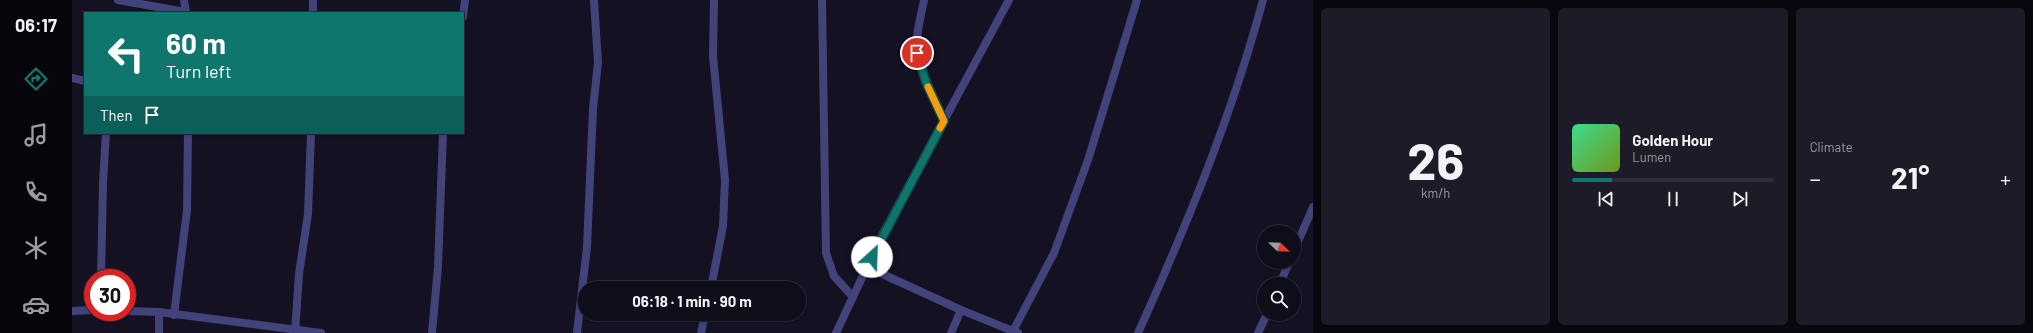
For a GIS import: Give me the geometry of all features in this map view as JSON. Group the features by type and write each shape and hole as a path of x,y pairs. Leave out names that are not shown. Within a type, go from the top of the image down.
{"street":[{"path":"118,0 181,12"},
{"path":"184,0 186,12"},
{"path":"313,0 313,12"},
{"path":"464,12 465,0"},
{"path":"577,333 588,247 593,109 598,62 594,0"},
{"path":"712,281 723,226 725,180 713,49 714,0"},
{"path":"822,0 826,253 834,276 853,297"},
{"path":"924,0 917,37 917,53 926,82 944,121"},
{"path":"836,333 881,237 1009,0"},
{"path":"867,267 961,310 1016,332 1054,253 1064,226 1088,160 1137,0"},
{"path":"1138,333 1194,205 1225,124 1264,0"},
{"path":"72,78 84,81"},
{"path":"101,269 103,183 106,134"},
{"path":"174,315 187,210 188,134"},
{"path":"295,331 299,274 308,214 311,134"},
{"path":"432,333 438,267 443,134"},
{"path":"1301,235 1313,207"},
{"path":"72,311 84,310"},
{"path":"951,333 961,310"},
{"path":"136,311 159,312 295,331 321,333"},
{"path":"159,312 159,333"},
{"path":"701,333 704,321"},
{"path":"1258,333 1264,321"}],"slow traffic":[{"path":"928,87 944,121 940,128"}],"route":[{"path":"872,257 881,237 944,121 926,82 917,53"}]}
